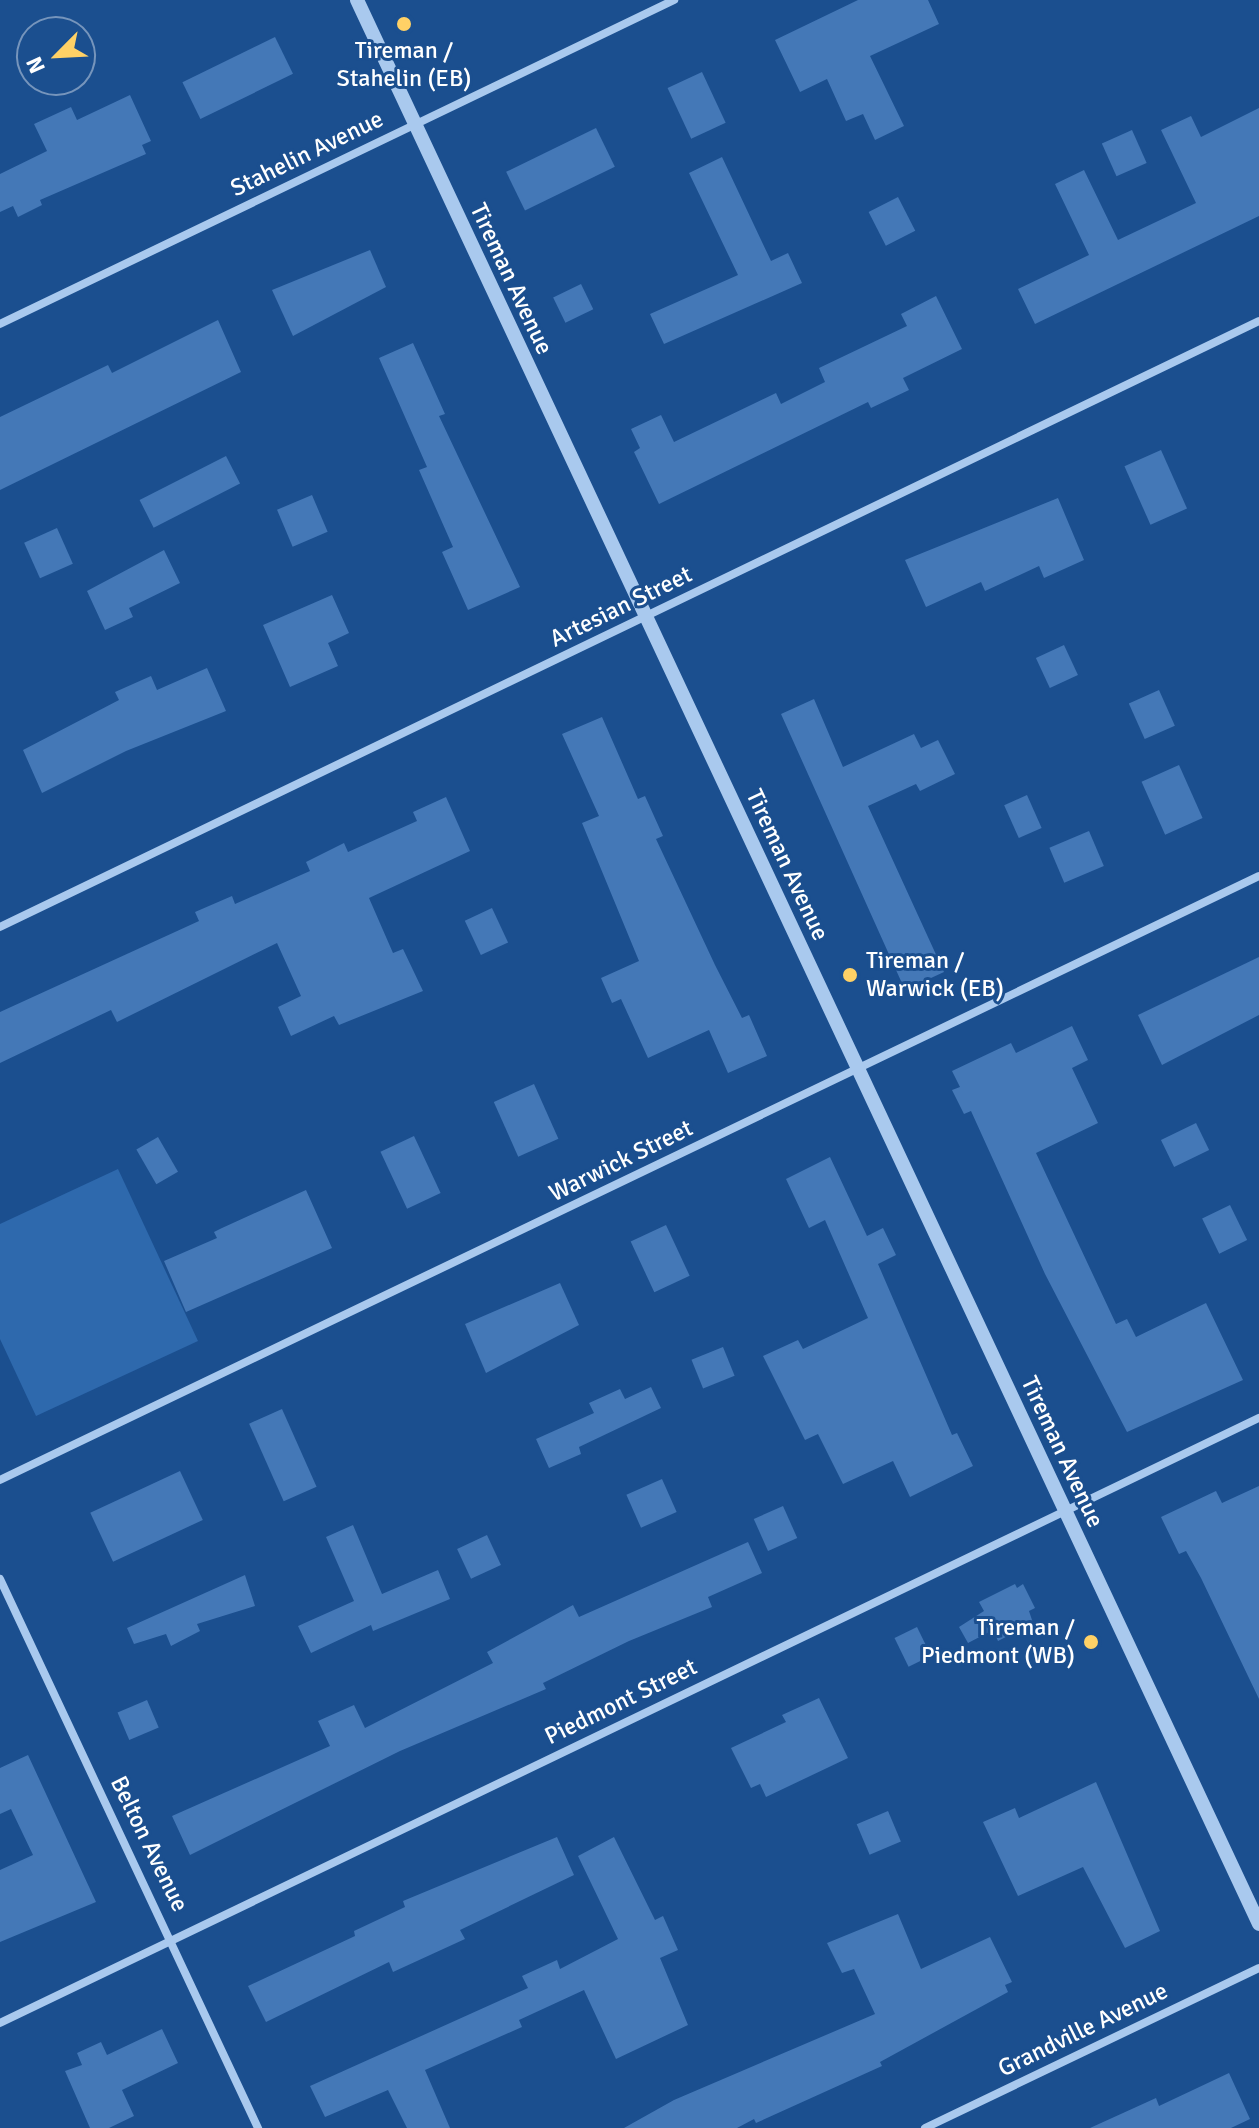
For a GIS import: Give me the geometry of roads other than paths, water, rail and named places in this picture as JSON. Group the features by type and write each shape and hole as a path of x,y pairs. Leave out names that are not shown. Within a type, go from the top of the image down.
{"street":[{"name":"Tireman Avenue","path":"357,0 1259,1924"},
{"name":"Stahelin Avenue","path":"0,324 674,0"},
{"name":"Artesian Street","path":"0,927 1259,321"},
{"name":"Warwick Street","path":"0,1480 1259,876"},
{"name":"Piedmont Street","path":"0,2023 1259,1418"},
{"name":"Belton Avenue","path":"0,1579 258,2128"},
{"name":"Grandville Avenue","path":"925,2128 1259,1968"}],"place":[{"name":"Tireman / Stahelin (EB)","path":"404,24"},
{"name":"Tireman / Warwick (EB)","path":"850,975"},
{"name":"Tireman / Piedmont (WB)","path":"1091,1642"}]}
